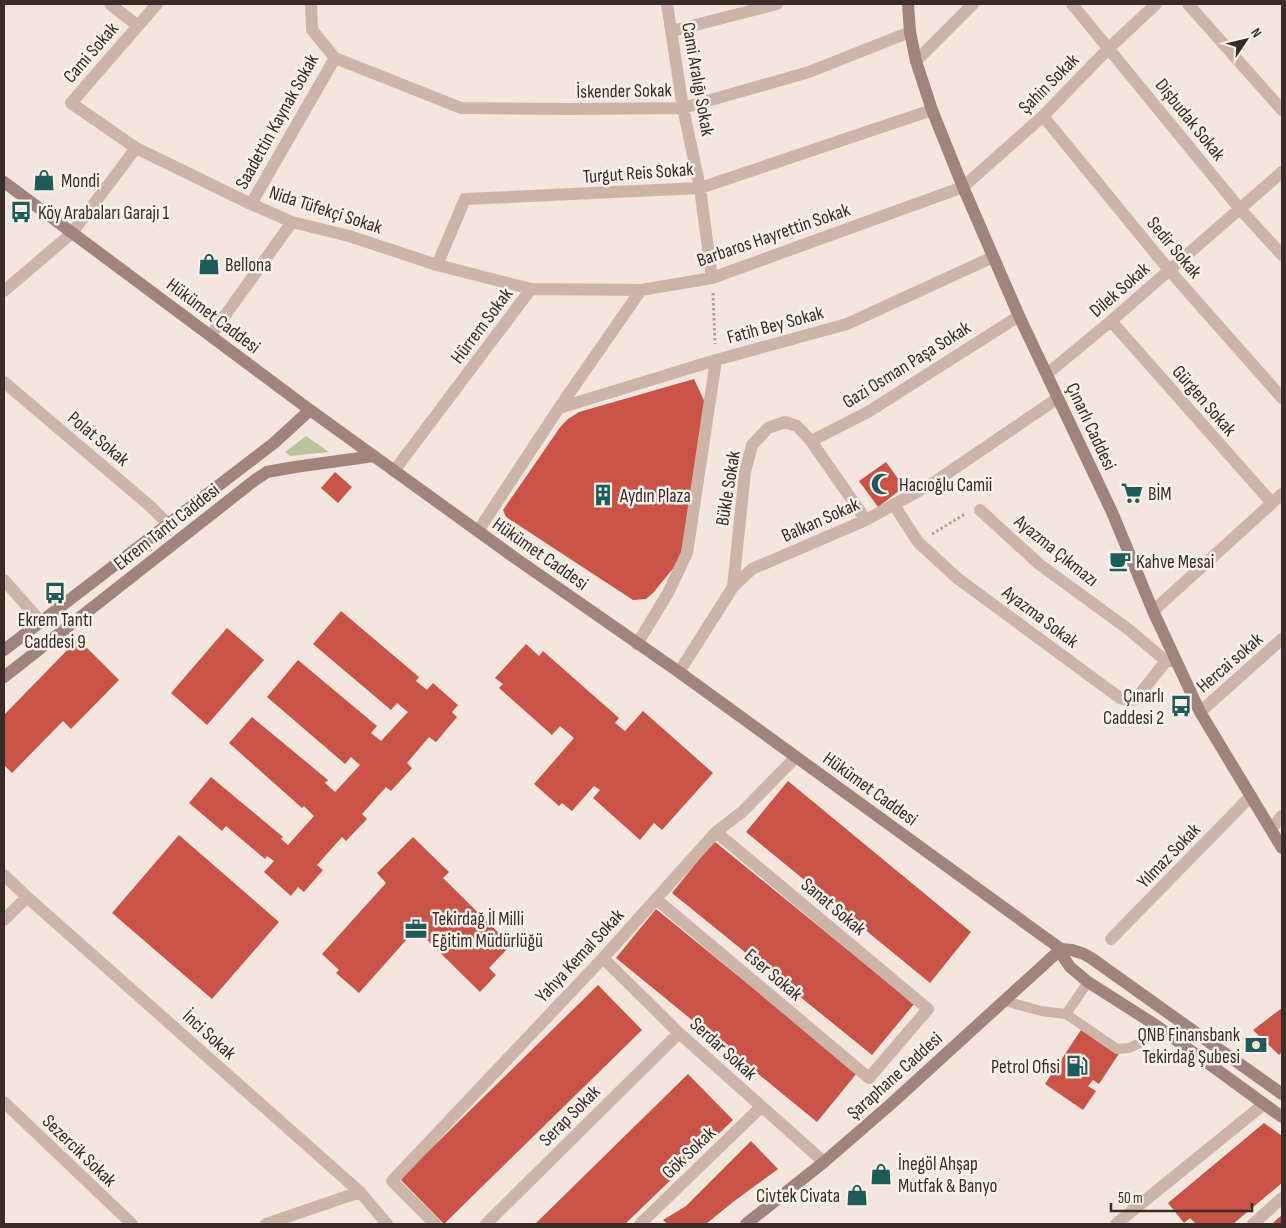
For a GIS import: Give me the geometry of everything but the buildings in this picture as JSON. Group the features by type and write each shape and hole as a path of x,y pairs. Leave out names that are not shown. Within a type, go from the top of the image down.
{"street":[{"path":"110,4 138,26"},
{"name":"Cami Sokak","path":"71,103 157,4"},
{"name":"Saadettin Kaynak Sokak","path":"251,204 335,58 312,30 311,4"},
{"name":"Cami Aralığı Sokak","path":"667,4 683,108 700,188 712,278"},
{"path":"672,31 777,4"},
{"name":"Çınarlı Caddesi","path":"908,4 910,32 916,61 932,110 1019,316 1112,512 1153,611 1171,661 1282,848"},
{"path":"916,61 973,4"},
{"name":"Dişbudak Sokak","path":"1072,4 1240,209 1282,255"},
{"name":"Şahin Sokak","path":"963,187 1043,116 1109,48 1156,4"},
{"path":"1188,4 1282,110"},
{"name":"İskender Sokak","path":"335,58 461,108 683,108 809,72 910,32"},
{"name":"Nida Tüfekçi Sokak","path":"71,103 136,148 292,222 349,236 437,265 531,289"},
{"name":"Turgut Reis Sokak","path":"437,265 465,199 700,188 932,110"},
{"name":"Sedir Sokak","path":"1043,116 1169,270 1282,398"},
{"path":"4,291 72,233 136,148"},
{"name":"Dilek Sokak","path":"1047,374 1111,321 1282,172"},
{"name":"Hükümet Caddesi","path":"4,182 394,471 679,672 1061,949 1072,950 1091,958 1282,1094"},
{"name":"Barbaros Hayrettin Sokak","path":"641,290 712,278 963,187"},
{"path":"211,335 292,222"},
{"name":"Fatih Bey Sokak","path":"559,408 716,360 847,324 993,257"},
{"name":"Hürrem Sokak","path":"394,471 531,289 641,290"},
{"path":"478,531 559,408 641,290"},
{"name":"Gazi Osman Paşa Sokak","path":"811,441 868,412 1019,316"},
{"name":"Gürgen Sokak","path":"1111,321 1272,504"},
{"path":"637,644 668,593 687,553 716,360"},
{"name":"Polat Sokak","path":"4,382 150,506 168,524"},
{"name":"Balkan Sokak","path":"679,672 733,587 752,569 866,520 894,505 933,483 1058,398"},
{"name":"Ekrem Tantı Caddesi","path":"4,650 274,443 310,410"},
{"name":"Bükle Sokak","path":"733,587 745,472 752,445 768,428 785,422 798,426 811,441 866,520"},
{"name":"Ekrem Tantı Caddesi","path":"4,677 267,472 374,456"},
{"path":"1153,611 1282,494"},
{"name":"Ayazma Sokak","path":"894,505 918,542 957,578 1120,698 1128,701 1136,699 1171,661"},
{"name":"Ayazma Çıkmazı","path":"980,510 1039,564 1171,661"},
{"path":"168,524 179,539"},
{"path":"4,580 54,637"},
{"name":"Hercai sokak","path":"1200,712 1282,639"},
{"name":"Yahya Kemal Sokak","path":"435,1224 392,1182 603,958 716,832 742,812 796,757"},
{"name":"Yılmaz Sokak","path":"1111,939 1251,796"},
{"path":"1271,830 1282,816"},
{"name":"Sanat Sokak","path":"716,832 928,1009 869,1078"},
{"name":"İnci Sokak","path":"4,875 360,1192 387,1224"},
{"path":"4,920 27,897"},
{"name":"Eser Sokak","path":"656,899 869,1078"},
{"name":"Hükümet Caddesi","path":"1061,949 1070,967 1088,982 1157,1026 1282,1117"},
{"name":"Şaraphane Caddesi","path":"746,1224 824,1162 1061,949"},
{"name":"Serdar Sokak","path":"603,958 678,1033 824,1162"},
{"path":"1157,1026 1168,1012"},
{"name":"Serap Sokak","path":"486,1224 678,1033"},
{"name":"Sezercik Sokak","path":"4,1102 9,1115 132,1224"},
{"path":"1116,1224 1264,1104"},
{"name":"Gök Sokak","path":"640,1224 761,1107"},
{"path":"266,1224 360,1192"},
{"path":"1253,1224 1282,1198"}],"lane":[{"path":"1066,1014 1088,982"},
{"path":"1005,1001 1041,1011 1066,1014 1118,1049 1130,1048 1142,1042 1157,1026"}],"path":[{"path":"712,278 716,360"},
{"path":"918,542 964,515 980,510"}],"green space":[{"path":"306,436 329,452 290,456 285,452"}],"place":[{"name":"Mondi","path":"44,180"},
{"name":"Köy Arabaları Garajı 1","path":"21,212"},
{"name":"Bellona","path":"209,264"},
{"name":"Hacıoğlu Camii","path":"882,484"},
{"name":"BİM","path":"1132,493"},
{"name":"Aydın Plaza","path":"603,495"},
{"name":"Kahve Mesai","path":"1120,561"},
{"name":"Ekrem Tantı Caddesi 9","path":"55,593"},
{"name":"Çınarlı Caddesi 2","path":"1181,706"},
{"name":"Tekirdağ İl Milli Eğitim Müdürlüğü","path":"416,929"},
{"name":"QNB Finansbank Tekirdağ Şubesi","path":"1256,1045"},
{"name":"Petrol Ofisi","path":"1077,1066"},
{"name":"İnegöl Ahşap Mutfak & Banyo","path":"881,1174"},
{"name":"Civtek Civata","path":"857,1195"}]}
